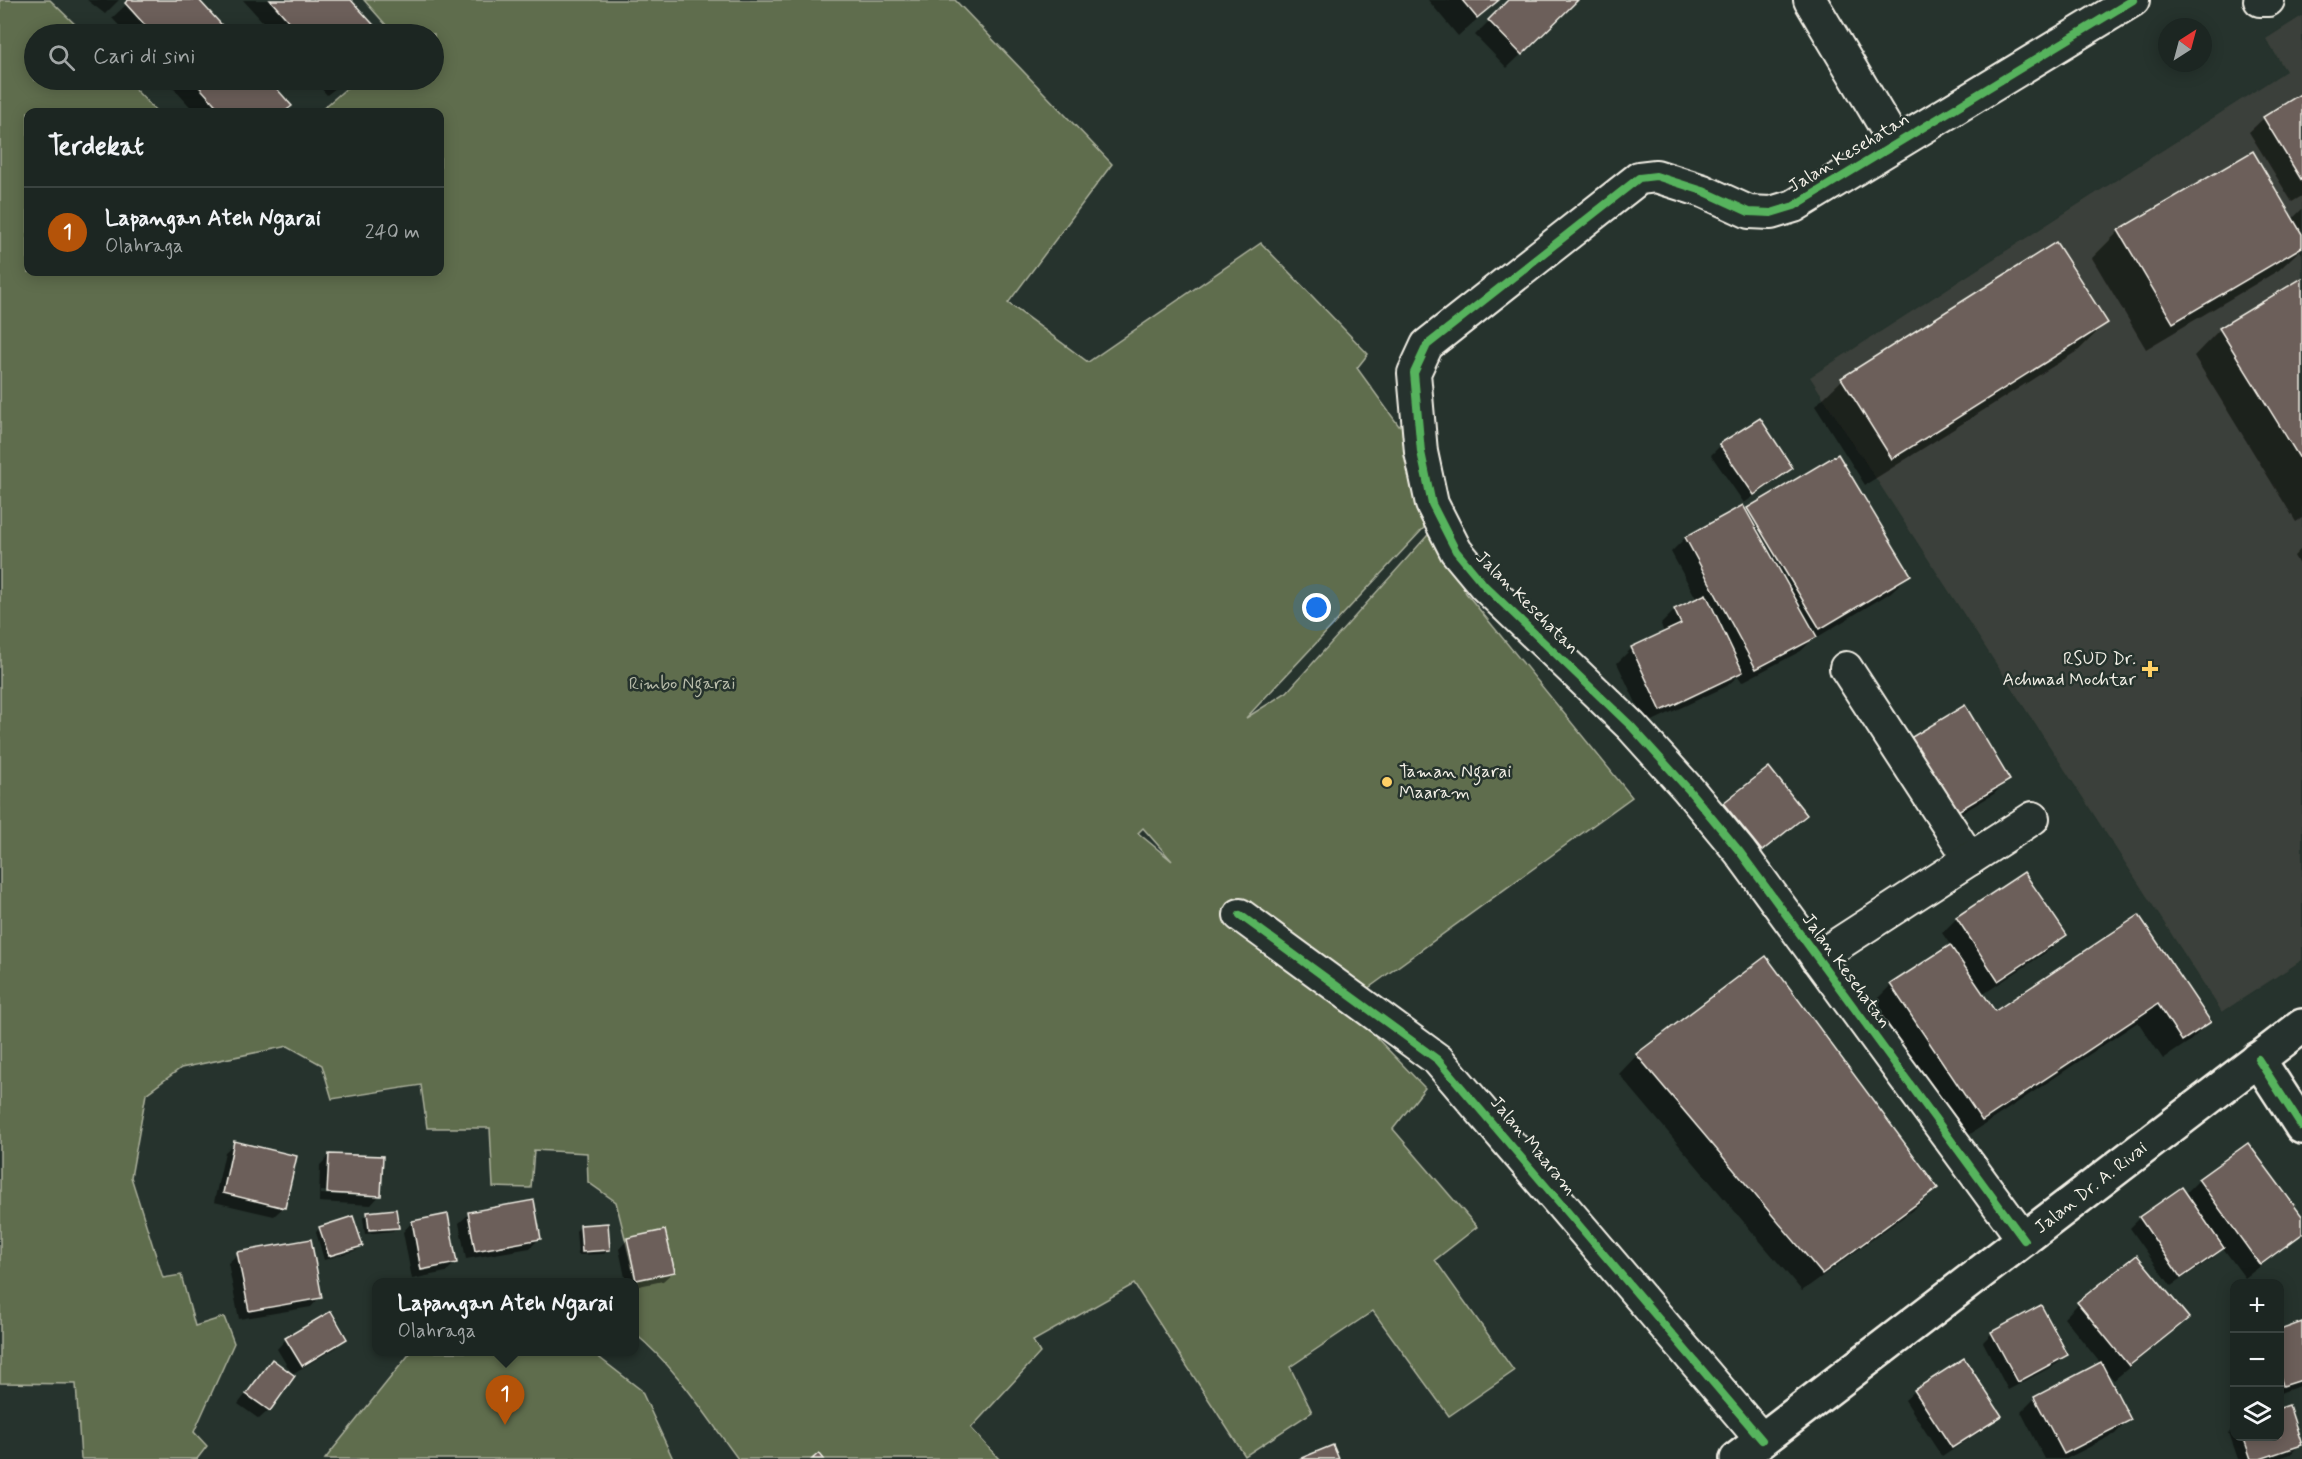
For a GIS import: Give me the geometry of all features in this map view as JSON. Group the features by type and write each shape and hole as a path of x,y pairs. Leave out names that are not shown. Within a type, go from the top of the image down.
{"main road":[{"name":"Jalan Dr. A. Rivai","path":"1750,1450 2302,1026"},
{"path":"2258,1059 2302,1127"}],"street":[{"path":"1810,0 1895,143"},
{"name":"Jalan Kesehatan","path":"2024,1240 1740,852 1688,789 1631,726 1485,586 1456,551 1432,504 1420,452 1414,373 1427,345 1639,178 1656,176 1703,191 1749,212 1771,213 1794,206 2133,0"},
{"path":"2260,0 2268,0"},
{"path":"1846,668 1970,859"},
{"path":"1817,958 2033,818"},
{"name":"Jalan Maaram","path":"1240,915 1438,1060 1750,1450"}],"shaded area":[{"name":"RSUD Dr. Achmad Mochtar","path":"2302,16 2302,960 2222,1012 1810,377 2286,71 2266,39"}],"green space":[{"name":"Rimbo Ngarai","path":"0,0 50,0 75,24 24,24 24,90 136,90 153,108 24,108 24,276 444,276 444,108 324,108 344,90 444,90 444,24 385,24 364,0 955,0 1112,164 1008,303 1088,362 1261,243 1368,354 1357,368 1399,426 1423,407 1435,516 1246,718 1287,692 1435,527 1466,593 1632,797 1345,1005 1425,1088 1393,1129 1477,1227 1435,1260 1514,1371 1449,1416 1373,1311 1290,1367 1312,1412 1245,1456 1134,1284 1033,1341 1040,1353 971,1428 999,1459 738,1459 677,1376 639,1337 639,1278 635,1278 616,1202 588,1182 587,1153 534,1150 531,1188 493,1187 490,1128 427,1128 421,1085 332,1099 322,1065 288,1046 181,1068 146,1094 131,1177 163,1278 181,1275 195,1326 224,1317 234,1343 194,1432 207,1446 197,1459 81,1459 76,1384 0,1383","holes":["1143,828 1172,861 1138,833"]},
{"path":"408,1356 597,1356 641,1390 673,1459 325,1459"}],"building":[{"path":"128,0 199,0 221,24 144,24 125,3"},
{"path":"270,0 351,0 373,24 291,24"},
{"path":"1462,0 1499,0 1477,18"},
{"path":"1508,0 1578,0 1522,55 1488,20"},
{"path":"202,90 278,90 292,106 289,108 218,108"},
{"path":"2302,93 2302,181 2263,117"},
{"path":"2253,151 2302,234 2302,247 2173,323 2118,230"},
{"path":"2056,242 2108,323 1892,459 1841,378"},
{"path":"2302,278 2302,462 2219,328"},
{"path":"1760,418 1793,468 1754,495 1719,444"},
{"path":"1838,454 1911,575 1820,629 1747,508"},
{"path":"1743,505 1817,637 1756,669 1685,537"},
{"path":"1706,594 1743,672 1661,711 1631,647 1681,624 1674,609"},
{"path":"1965,705 2010,780 1948,817 1902,743"},
{"path":"1769,767 1807,815 1762,851 1723,803"},
{"path":"2024,872 2067,935 1998,981 1956,917"},
{"path":"2139,915 2211,1022 2182,1041 2158,1004 1982,1121 1890,984 1950,945 1995,1011"},
{"path":"1766,956 1938,1188 1822,1274 1636,1054"},
{"path":"234,1141 297,1156 285,1208 223,1193"},
{"path":"2248,1143 2302,1216 2302,1234 2260,1265 2198,1179"},
{"path":"329,1154 383,1156 381,1196 327,1193"},
{"path":"2182,1187 2224,1248 2181,1278 2139,1217"},
{"path":"534,1200 541,1239 475,1251 468,1212"},
{"path":"396,1209 399,1228 369,1230 367,1212"},
{"path":"448,1214 457,1263 421,1270 412,1221"},
{"path":"353,1216 363,1246 329,1256 319,1227"},
{"path":"608,1223 610,1250 582,1252 580,1225"},
{"path":"665,1230 675,1272 639,1279 636,1278 627,1238"},
{"path":"311,1239 322,1298 249,1311 237,1252"},
{"path":"2137,1255 2189,1318 2129,1366 2077,1302"},
{"path":"2041,1305 2068,1355 2018,1382 1991,1332"},
{"path":"331,1311 347,1339 302,1366 285,1338"},
{"path":"2302,1322 2302,1380 2284,1386 2284,1333 2284,1329"},
{"path":"1964,1358 2002,1416 1952,1448 1914,1390"},
{"path":"272,1359 295,1376 270,1411 246,1394"},
{"path":"2101,1362 2131,1420 2064,1454 2034,1397"},
{"path":"2289,1405 2302,1445 2260,1459 2251,1459 2245,1441 2284,1441 2284,1407"},
{"path":"1333,1445 1339,1459 1299,1459"},
{"path":"819,1453 824,1459 812,1459"}],"cycle path":[{"path":"2024,1240 1740,852 1688,789 1631,726 1485,586 1456,551 1432,504 1421,452 1414,373 1427,345 1639,178 1656,176 1703,191 1749,212 1771,213 1794,206 2133,0"},
{"path":"1240,915 1438,1060 1762,1440"},
{"path":"2258,1059 2302,1127"}],"place":[{"name":"RSUD Dr. Achmad Mochtar","path":"2150,669"},
{"name":"Taman Ngarai Maaram","path":"1387,782"},
{"name":"Lapangan Ateh Ngarai","path":"505,1425"}]}
